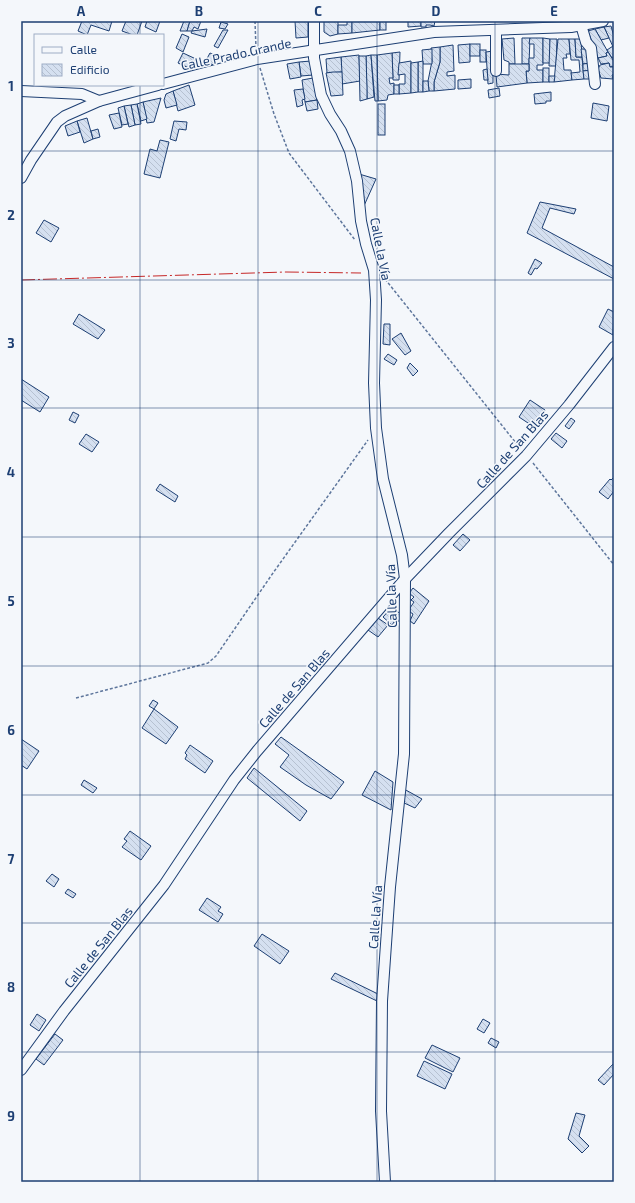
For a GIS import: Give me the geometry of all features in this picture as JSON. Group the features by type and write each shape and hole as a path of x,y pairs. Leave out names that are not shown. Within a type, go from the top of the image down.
{"street":[{"name":"Calle la Vía","path":"314,21 316,74 321,95 330,114 341,131 350,151 357,181 361,221 374,270 376,300 374,383 376,428 383,479 402,555 405,579 404,754 390,887 382,1000 381,1111 385,1182"},
{"name":"Calle Prado Grande","path":"164,84 257,59 434,32 490,27 571,28 603,21"},
{"path":"581,25 586,42 591,48 596,84"},
{"path":"490,27 496,71"},
{"path":"21,178 31,160 57,122 65,116 99,101 154,86"},
{"path":"21,91 82,94 99,101"},
{"name":"Calle de San Blas","path":"21,1070 64,1011 164,885 234,780 257,751 405,579 526,456 569,405 614,346"}],"path":[{"path":"255,21 257,59 274,114 289,153 359,246"},
{"path":"383,277 614,565"},
{"path":"76,698 208,663 216,656 376,428"}],"building":[{"path":"82,21 112,21 109,31 91,25 87,34 78,31"},
{"path":"126,21 142,21 137,34 130,34 122,31"},
{"path":"147,21 160,21 156,32 145,27"},
{"path":"184,21 190,21 187,31 180,31"},
{"path":"190,21 201,21 198,29 194,27 192,31 187,31"},
{"path":"295,21 308,21 308,37 296,38"},
{"path":"324,21 338,21 338,34 330,36 324,32"},
{"path":"347,21 352,21 352,33 338,34 338,25 347,25"},
{"path":"352,21 380,21 380,30 352,33"},
{"path":"380,21 386,21 386,30 380,30"},
{"path":"408,21 421,21 421,26 408,27"},
{"path":"421,21 435,21 434,26 426,25 426,27 421,27"},
{"path":"221,22 228,24 225,29 219,28"},
{"path":"611,26 614,37 614,49 604,27"},
{"path":"604,27 609,38 601,40 595,29"},
{"path":"207,29 205,37 191,33 192,31"},
{"path":"595,29 608,52 606,53 607,56 598,58 588,31"},
{"path":"223,30 228,30 218,48 214,46"},
{"path":"182,34 189,37 183,52 176,48"},
{"path":"514,38 515,64 509,64 509,62 504,60 502,39"},
{"path":"522,38 530,38 529,64 522,64"},
{"path":"530,38 543,38 543,65 537,65 537,70 543,70 543,82 527,83 526,71 529,71 529,58 534,58 534,44 529,44"},
{"path":"543,38 550,39 550,63 543,63"},
{"path":"550,39 557,39 556,66 549,66"},
{"path":"558,39 569,39 570,54 566,54 567,58 563,58 564,70 571,70 572,80 554,82"},
{"path":"569,39 575,39 576,57 582,57 584,79 572,80 571,73 580,72 579,60 571,60"},
{"path":"575,39 581,39 582,57 576,57"},
{"path":"470,44 470,62 459,63 458,45"},
{"path":"470,44 480,44 480,56 470,56"},
{"path":"453,45 454,71 447,72 447,76 455,75 455,89 434,91 434,82 440,62 440,47"},
{"path":"613,46 614,57 612,58 607,50"},
{"path":"440,47 440,62 434,82 434,91 429,91 428,81 432,61 431,48"},
{"path":"432,49 432,64 423,64 422,50"},
{"path":"581,49 588,49 590,63 583,64"},
{"path":"480,50 486,50 486,62 480,62"},
{"path":"493,51 493,83 488,84 486,52"},
{"path":"400,52 399,80 393,80 392,53"},
{"path":"608,52 614,60 614,66 610,67 609,63 601,64 598,58 607,56 606,53"},
{"path":"183,53 196,59 191,69 178,63"},
{"path":"210,53 217,56 213,65 209,63 207,68 203,66"},
{"path":"392,53 393,78 389,78 390,84 394,83 394,94 388,95 387,100 378,101 377,55"},
{"path":"359,55 360,81 342,84 341,57"},
{"path":"371,55 374,97 367,99 366,56"},
{"path":"371,55 377,55 378,101 375,101"},
{"path":"359,56 366,56 367,88 367,99 360,101"},
{"path":"341,57 342,72 327,73 326,59"},
{"path":"311,61 313,75 301,76 299,62"},
{"path":"411,61 411,93 399,94 399,84 405,84 405,74 398,75 399,63"},
{"path":"423,61 423,92 418,92 418,62"},
{"path":"299,62 301,77 290,79 287,64"},
{"path":"418,62 418,92 411,93 411,63"},
{"path":"590,63 591,70 583,71 583,64"},
{"path":"609,63 610,67 614,67 614,74 612,75 613,79 601,78 598,69 600,65"},
{"path":"509,64 529,64 529,71 526,71 527,83 497,87 496,74 509,75"},
{"path":"543,68 549,68 549,82 543,82"},
{"path":"487,69 488,80 484,80 483,70"},
{"path":"591,70 592,79 584,79 583,71"},
{"path":"342,72 343,95 331,96 326,73"},
{"path":"549,76 555,76 554,82 549,82"},
{"path":"313,78 317,100 305,102 302,80"},
{"path":"471,79 471,88 458,89 458,80"},
{"path":"423,81 428,81 429,91 423,92"},
{"path":"189,85 195,105 178,111 173,91"},
{"path":"394,85 399,85 399,94 394,94"},
{"path":"499,88 500,96 489,98 488,90"},
{"path":"303,89 305,99 302,100 303,105 297,107 294,90"},
{"path":"173,91 177,105 166,108 164,100 166,94"},
{"path":"551,92 551,101 535,104 534,94"},
{"path":"161,98 154,122 147,123 143,102"},
{"path":"317,100 318,109 307,111 305,102"},
{"path":"143,102 147,119 141,121 137,104"},
{"path":"593,103 609,106 607,121 591,118"},
{"path":"137,104 141,124 135,125 131,105"},
{"path":"378,104 385,104 385,135 378,135"},
{"path":"131,105 135,125 129,127 124,106"},
{"path":"124,106 128,124 122,125 118,108"},
{"path":"119,113 122,127 114,129 109,115"},
{"path":"87,118 93,139 84,143 77,121"},
{"path":"77,121 80,132 68,136 65,126"},
{"path":"174,121 187,122 186,130 179,129 176,141 170,139"},
{"path":"98,129 100,137 93,139 91,131"},
{"path":"160,140 169,142 160,178 144,174 150,149 157,151"},
{"path":"359,174 376,179 363,208"},
{"path":"540,202 576,209 574,214 550,208 542,228 614,267 614,279 527,233"},
{"path":"44,220 59,228 51,242 36,233"},
{"path":"535,259 542,263 537,269 535,268 531,275 528,273"},
{"path":"608,309 614,312 613,335 599,327"},
{"path":"79,314 105,330 98,339 73,324"},
{"path":"384,324 390,324 390,345 383,344"},
{"path":"401,333 411,351 405,355 392,339"},
{"path":"388,354 397,360 394,365 384,359"},
{"path":"410,363 418,371 413,376 407,368"},
{"path":"21,379 49,397 40,412 21,400"},
{"path":"530,400 545,410 534,427 519,417"},
{"path":"73,412 79,415 75,423 69,420"},
{"path":"571,418 575,421 569,429 565,426"},
{"path":"556,433 567,441 562,448 551,439"},
{"path":"86,434 99,442 92,452 79,444"},
{"path":"614,477 614,491 608,499 599,492 610,479 611,480"},
{"path":"160,484 178,496 175,502 156,490"},
{"path":"463,534 470,540 460,551 453,545"},
{"path":"413,588 429,601 414,624 410,621 413,614 410,612 410,608 414,602 411,600 414,597 410,594 410,592"},
{"path":"392,607 403,616 396,624 394,622 392,625 383,617"},
{"path":"378,618 388,625 378,637 368,630"},
{"path":"153,700 158,703 154,709 149,706"},
{"path":"154,709 178,727 166,744 142,728"},
{"path":"281,737 344,782 331,799 306,785 280,767 289,755 275,744"},
{"path":"21,739 39,751 27,769 21,765"},
{"path":"190,745 213,761 205,773 185,759 187,755 185,753"},
{"path":"254,768 307,811 300,821 247,778"},
{"path":"375,771 393,782 391,810 362,795"},
{"path":"84,780 97,788 93,793 81,785"},
{"path":"404,789 422,799 415,808 402,802"},
{"path":"130,831 151,846 141,860 122,847 127,841 124,839"},
{"path":"52,874 59,879 54,887 46,881"},
{"path":"68,889 76,894 73,898 65,893"},
{"path":"207,898 221,907 218,911 223,914 218,922 199,910"},
{"path":"262,934 289,951 280,964 254,946"},
{"path":"335,973 378,994 377,1001 331,979"},
{"path":"37,1014 46,1020 39,1031 30,1025"},
{"path":"483,1019 490,1023 484,1033 477,1029"},
{"path":"55,1034 63,1040 44,1065 36,1059"},
{"path":"491,1038 499,1042 496,1048 488,1043"},
{"path":"432,1045 460,1058 453,1072 425,1058"},
{"path":"424,1061 452,1074 445,1089 417,1076"},
{"path":"614,1063 614,1074 604,1085 598,1080"},
{"path":"576,1113 585,1115 579,1136 589,1146 582,1153 568,1139"}],"power":[{"path":"21,280 286,272 361,273"}]}
